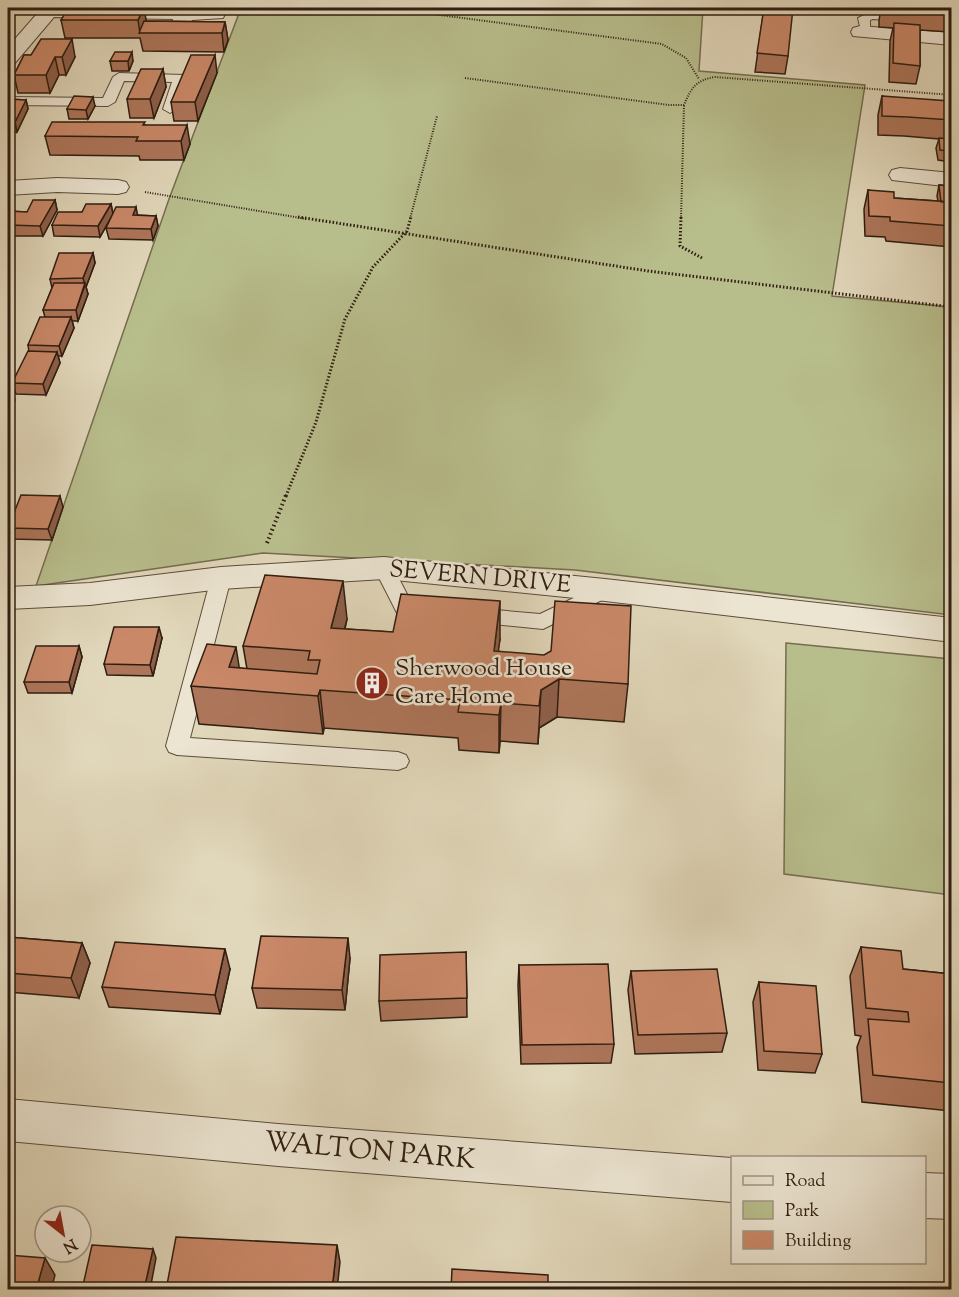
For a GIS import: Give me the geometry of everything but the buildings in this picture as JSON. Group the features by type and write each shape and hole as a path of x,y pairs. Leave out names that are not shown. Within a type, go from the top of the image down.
{"street":[{"path":"8,58 51,9 183,19 216,14"},
{"path":"863,32 951,39"},
{"path":"900,175 951,180"},
{"path":"8,188 57,185 118,188"},
{"name":"SEVERN DRIVE","path":"8,598 90,594 255,575 384,568 605,590 951,630"},
{"name":"WALTON PARK","path":"8,1120 290,1146 731,1180"},
{"path":"926,1195 951,1197"}],"lane":[{"path":"863,32 864,18 872,15 951,21"},
{"path":"103,117 119,77 179,78 170,109"},
{"path":"8,101 108,102"},
{"path":"384,568 404,608 543,622 605,590"},
{"path":"221,578 177,746 398,761"}],"path":[{"path":"432,14 662,44 680,53 692,63 693,72 699,79"},
{"path":"702,258 680,246 684,105 693,84 699,79 715,77 951,94"},
{"path":"465,78 669,105 684,105"},
{"path":"255,575 316,422 345,319 373,267 407,231 437,116"},
{"path":"118,188 403,235 675,276 832,296 951,307"}],"green space":[{"path":"241,8 703,8 699,71 865,85 832,296 951,307 951,615 575,570 263,553 36,586 169,199"},
{"path":"786,643 951,659 951,895 784,874"}],"place":[{"name":"Sherwood House Care Home","path":"372,683"}]}
